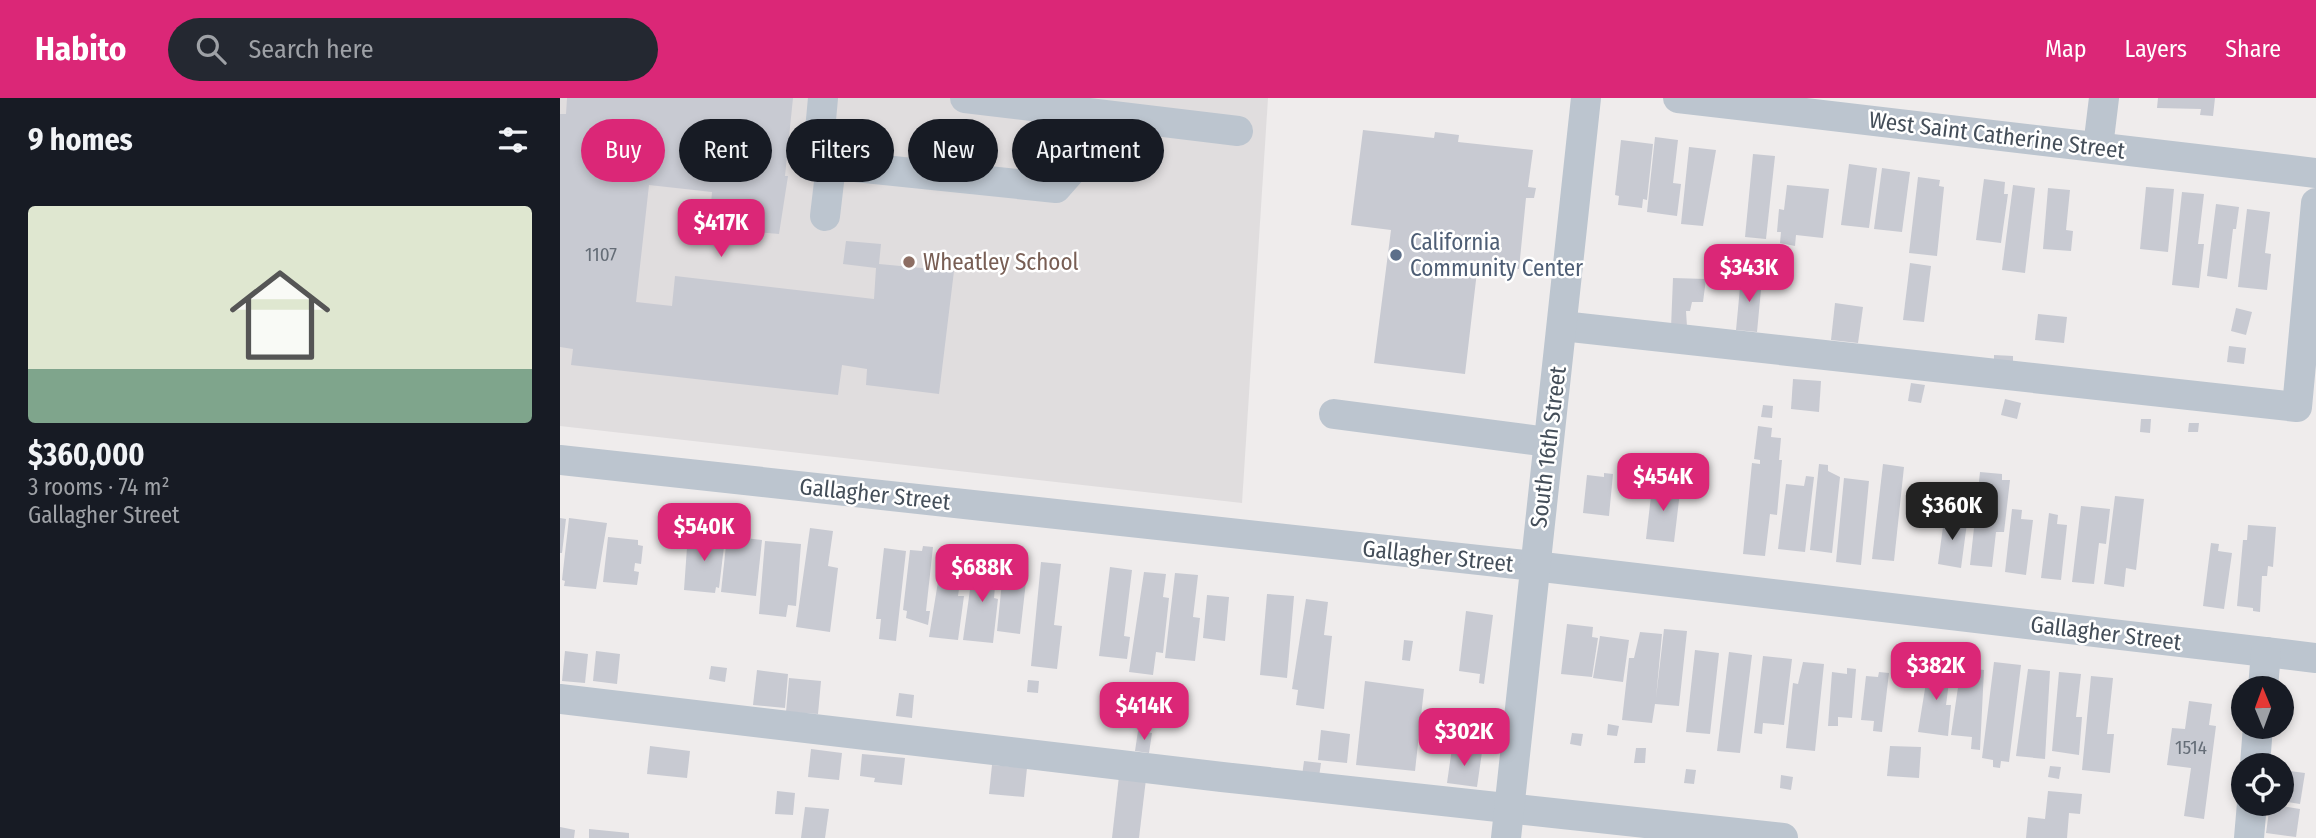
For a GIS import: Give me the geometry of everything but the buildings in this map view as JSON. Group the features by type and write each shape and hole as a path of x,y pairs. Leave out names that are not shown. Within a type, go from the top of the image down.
{"street":[{"path":"821,119 823,98"},
{"path":"965,98 1238,131"},
{"name":"South 16th Street","path":"1506,838 1586,98"},
{"name":"West Saint Catherine Street","path":"1678,98 2316,173"},
{"path":"2098,147 2104,98"},
{"path":"894,171 1056,188 1077,163 1081,113"},
{"path":"825,216 829,182"},
{"path":"1562,326 2297,407 2316,203"},
{"path":"1334,414 1548,442"},
{"name":"Gallagher Street","path":"560,460 1534,566 2316,657"},
{"path":"2264,676 2266,652"},
{"path":"560,699 1222,777 1783,838"},
{"path":"2249,838 2251,816"}],"shaded area":[{"name":"Wheatley School","path":"560,98 1268,98 1242,503 560,426"}],"place":[{"name":"California Community Center","path":"1396,255"},
{"name":"Wheatley School","path":"909,262"}]}
